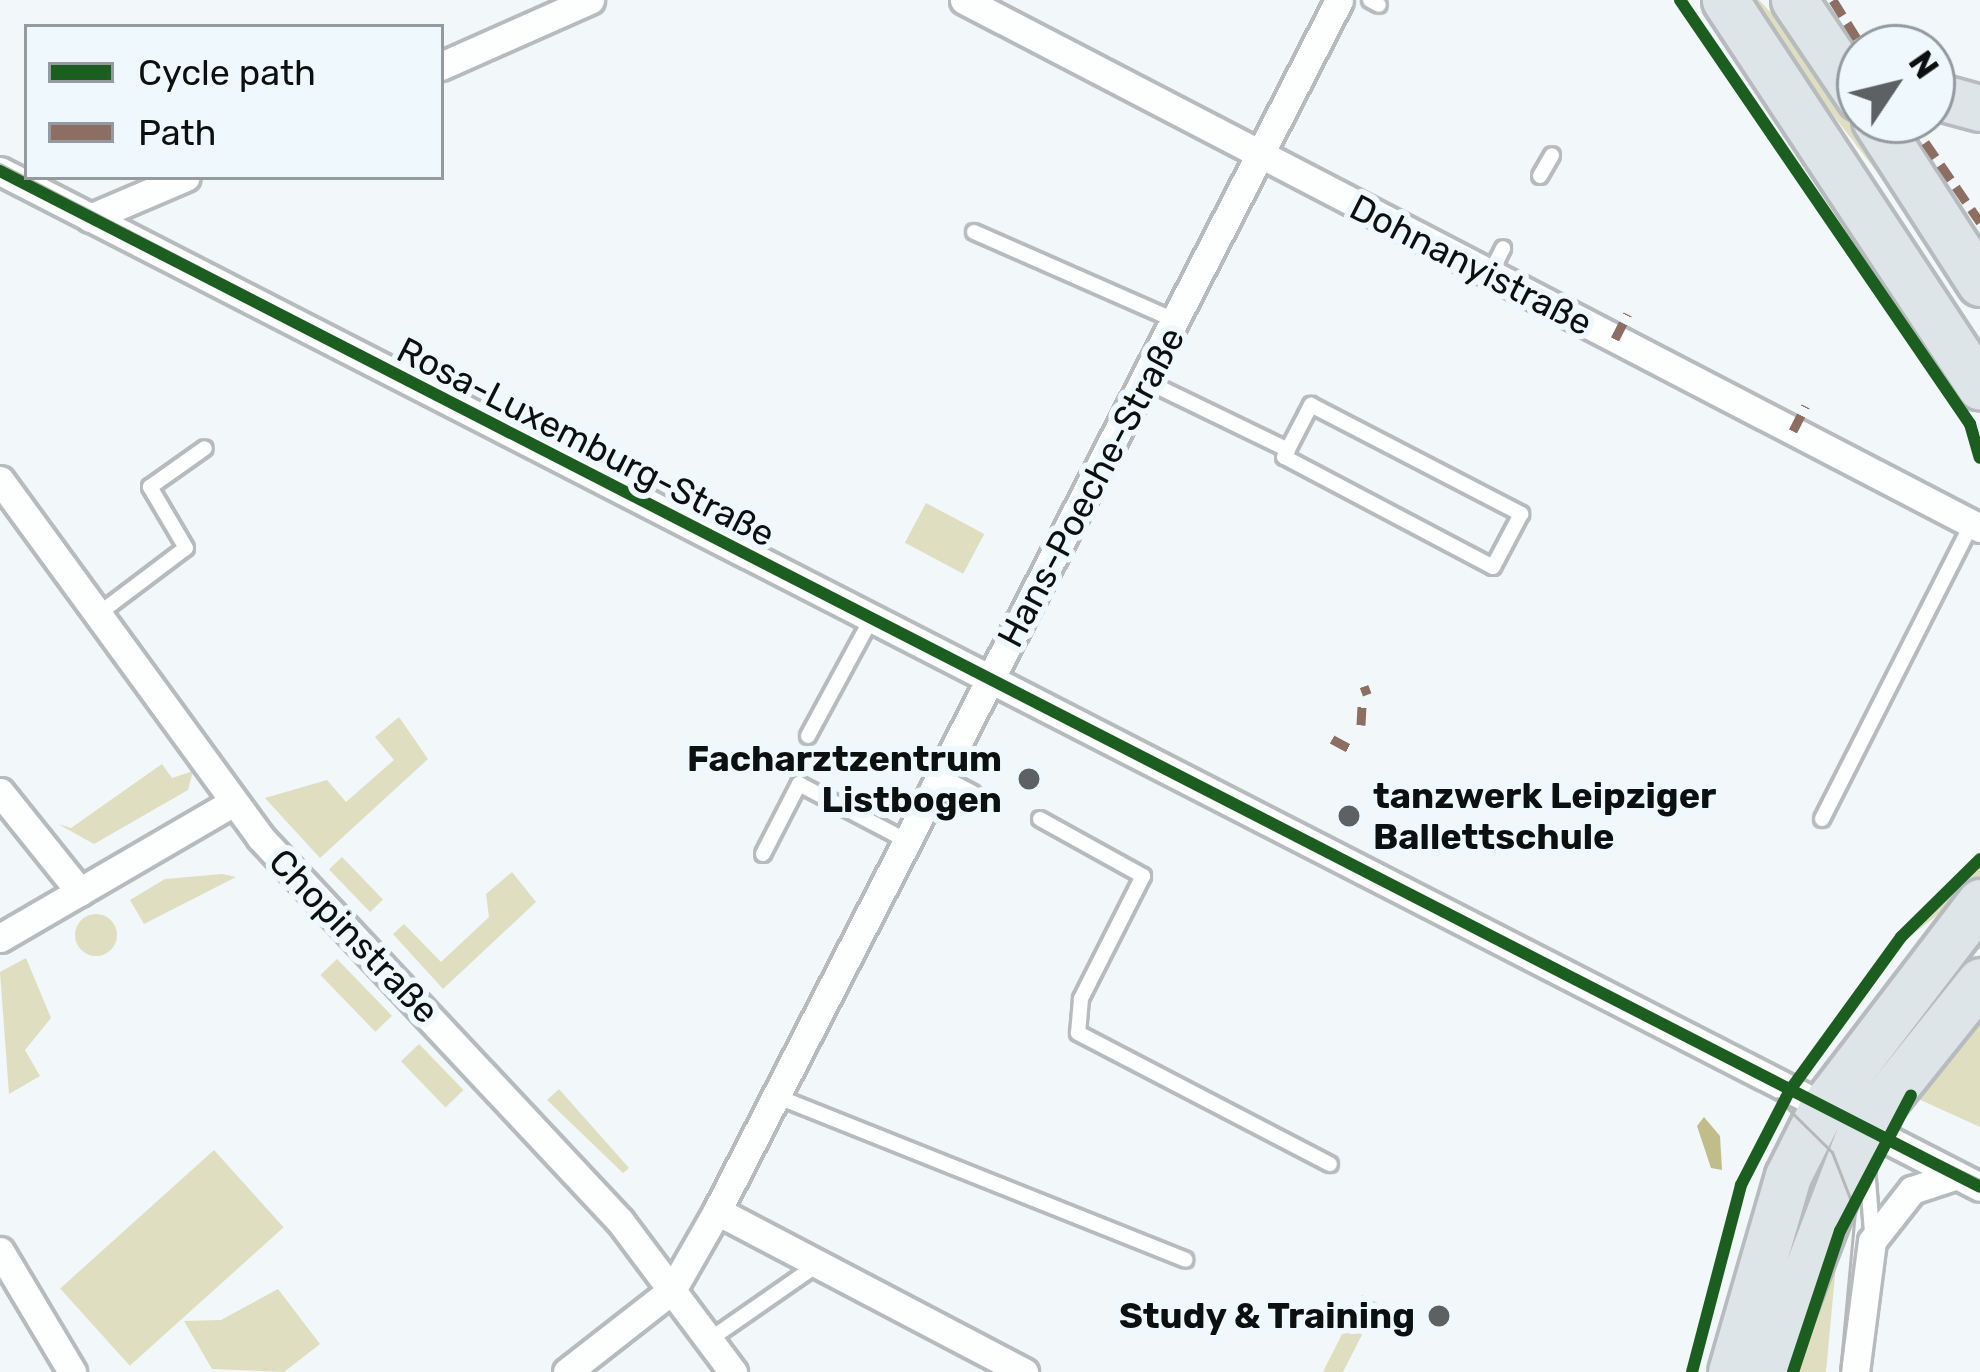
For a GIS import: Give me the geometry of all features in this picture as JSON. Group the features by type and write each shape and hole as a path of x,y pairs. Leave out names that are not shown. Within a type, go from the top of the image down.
{"main road":[{"path":"1725,0 1980,387"},
{"path":"1794,0 1836,58"},
{"path":"1890,144 1980,283"},
{"path":"1768,1372 1840,1121 1980,902"},
{"path":"1731,1372 1788,1176 1980,981"}],"street":[{"path":"444,65 590,0"},
{"name":"Dohnanyistraße","path":"964,0 1976,526"},
{"name":"Hans-Poeche-Straße","path":"672,1290 1178,322 1339,0"},
{"name":"Rosa-Luxemburg-Straße","path":"0,171 988,685 1967,1182"},
{"path":"90,218 179,180"},
{"name":"Chopinstraße","path":"0,480 232,803 672,1290 733,1372"},
{"path":"0,791 80,892"},
{"path":"0,938 232,803"},
{"path":"1855,1372 1872,1241 1912,1190 1967,1182"},
{"path":"716,1211 1024,1372"},
{"path":"0,1251 72,1372"},
{"path":"567,1372 672,1290"}],"lane":[{"path":"1540,176 1552,155"},
{"path":"974,232 1178,322"},
{"path":"1490,274 1503,248"},
{"path":"1146,381 1288,450 1493,567 1520,514 1311,405 1288,450"},
{"path":"97,615 186,548 150,487 205,448"},
{"path":"1822,819 1976,526"},
{"path":"808,736 869,623"},
{"path":"941,776 973,793"},
{"path":"763,854 799,784 907,841"},
{"path":"1040,819 1143,876 1081,999 1078,1033 1330,1164"},
{"path":"776,1096 1094,1232 1118,1224 1185,1260"},
{"path":"1840,1121 1872,1241"},
{"path":"709,1340 817,1265"}],"green space":[{"path":"1744,0 1759,0 1814,59 1836,91 1836,119"},
{"path":"1855,144 1872,144 1900,184 1891,190"},
{"path":"926,503 984,534 963,574 905,543"},
{"path":"399,717 428,759 320,858 265,798 327,780 346,802 394,760 375,737"},
{"path":"162,764 172,778 193,771 188,790 94,844 58,824 71,828"},
{"path":"342,857 383,899 370,912 329,870"},
{"path":"1980,864 1980,882 1904,941 1926,918"},
{"path":"512,872 536,902 443,989 393,934 404,924 441,962 489,917 486,894"},
{"path":"236,877 144,924 130,900 165,879"},
{"path":"96,914 111,920 117,935 111,950 96,956 81,950 75,935 81,920"},
{"path":"26,958 51,1018 25,1050 40,1076 9,1094 0,972"},
{"path":"337,959 392,1016 375,1032 320,975"},
{"path":"1980,1018 1980,1127 1914,1097"},
{"path":"419,1044 463,1090 445,1107 401,1061"},
{"path":"559,1089 629,1168 623,1173 547,1100"},
{"path":"214,1150 284,1227 130,1366 60,1289"},
{"path":"1839,1232 1826,1372 1796,1372 1807,1321"},
{"path":"278,1289 320,1344 284,1372 212,1369 184,1321 221,1320"},
{"path":"1362,1295 1378,1303 1343,1372 1323,1372"}],"shaded area":[{"path":"1704,1117 1720,1136 1722,1170 1711,1168 1697,1126"}],"tram line":[{"path":"0,164 24,176"},
{"path":"31,180 1675,1034 1980,1180"},
{"path":"1777,1098 1832,1152 1855,1211 1840,1372"}],"marked path":[{"path":"1833,0 1848,24"},
{"path":"1926,144 1980,222"},
{"path":"1615,339 1628,314"},
{"path":"1793,431 1806,406"},
{"path":"1364,686 1367,694"},
{"path":"1361,725 1362,706"},
{"path":"1332,739 1349,748"}],"cycle path":[{"path":"1680,0 1970,424 1980,458"},
{"path":"0,171 1980,1187"},
{"path":"1692,1372 1741,1185 1790,1090 1901,937 1980,859"},
{"path":"1793,1372 1840,1231 1911,1095"}],"place":[{"name":"Facharztzentrum Listbogen","path":"1029,779"},
{"name":"tanzwerk Leipziger Ballettschule","path":"1349,816"},
{"name":"Study & Training","path":"1439,1316"}]}
